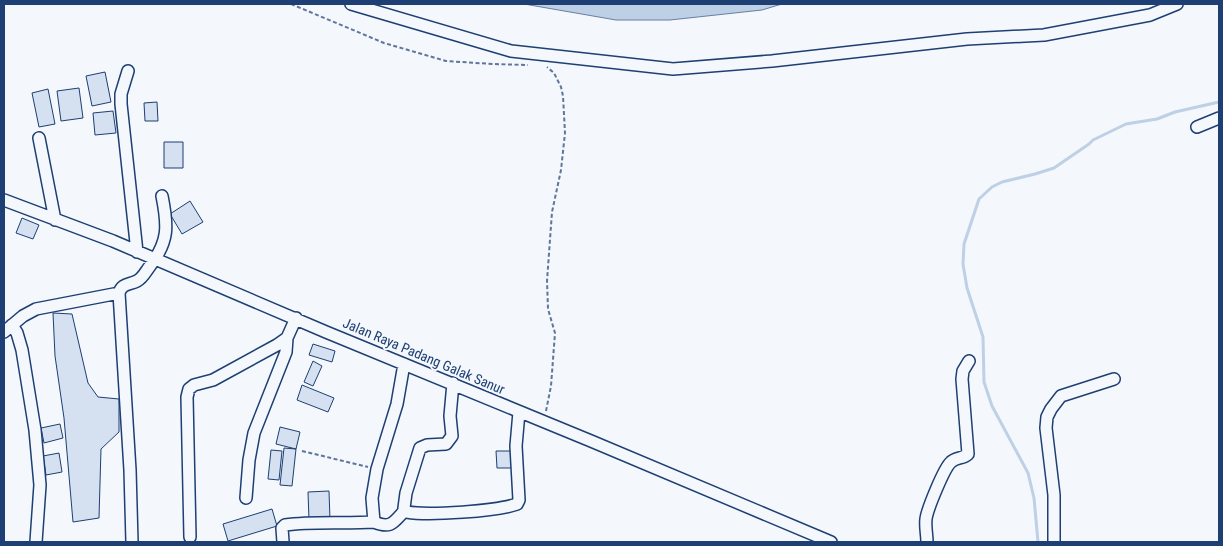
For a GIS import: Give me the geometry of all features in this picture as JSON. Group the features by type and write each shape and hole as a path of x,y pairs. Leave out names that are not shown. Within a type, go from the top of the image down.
{"street":[{"path":"352,4 511,51 673,69 772,61 967,39 1044,35 1150,15 1177,4"},
{"path":"128,71 121,104 137,252"},
{"path":"1198,127 1219,118"},
{"path":"39,138 55,220"},
{"path":"132,542 130,470 119,293 123,286 141,278 156,259 166,240 166,213 162,196"},
{"name":"Jalan Raya Padang Galak Sanur","path":"4,200 156,259 831,542"},
{"path":"8,329 36,309 119,293"},
{"path":"246,498 249,460 254,433 286,352 287,338 296,318"},
{"path":"8,329 17,333 22,350 35,430 40,485 36,542"},
{"path":"190,537 187,397 189,389 194,384 213,380 250,361 287,338"},
{"path":"927,542 925,522 930,504 949,464 966,457 968,454 962,379 963,371 969,361"},
{"path":"374,522 372,498 377,469 397,404 404,364"},
{"path":"1054,542 1054,495 1048,445 1047,417 1055,402 1061,396 1114,379"},
{"path":"405,510 406,493 420,448 427,445 446,444 452,436 450,416 453,383"},
{"path":"405,510 414,513 450,512 517,504 519,495 516,446 519,412"},
{"path":"283,542 282,528 285,524 374,522 384,526 390,525 405,510"}],"path":[{"path":"291,4 384,42 446,60 529,65"},
{"path":"544,422 552,386 555,333 548,309 552,212 561,170 565,133 561,87 554,73 546,66"},
{"path":"302,451 377,469"}],"water":[{"path":"524,4 782,4 762,10 670,20 616,20"}],"building":[{"path":"105,72 111,102 92,106 86,76"},
{"path":"79,88 83,118 61,121 57,91"},
{"path":"48,89 55,124 39,127 32,93"},
{"path":"157,102 158,121 145,121 144,103"},
{"path":"113,111 116,133 95,135 93,113"},
{"path":"164,142 183,142 183,168 164,168"},
{"path":"190,201 203,222 182,234 170,214"},
{"path":"22,218 39,225 33,239 16,233"},
{"path":"53,313 72,314 88,383 98,397 119,399 119,432 101,449 99,518 73,522 64,418 55,356"},
{"path":"313,344 335,351 332,362 309,355"},
{"path":"313,361 322,366 313,386 304,382"},
{"path":"302,385 334,398 328,412 297,400"},
{"path":"60,424 63,438 44,443 41,428"},
{"path":"280,427 300,432 296,449 276,444"},
{"path":"284,448 296,449 292,486 280,485"},
{"path":"271,450 282,451 279,480 268,479"},
{"path":"496,451 511,451 512,468 497,468"},
{"path":"59,453 62,472 46,475 43,456"},
{"path":"329,491 330,520 309,520 308,492"},
{"path":"272,509 277,526 228,541 223,524"}],"waterway":[{"path":"1038,542 1034,498 1028,473 992,406 984,382 983,337 967,288 963,264 964,244 979,199 992,187 1002,182 1054,168 1093,140 1126,124 1157,119 1175,112 1219,102"}]}
